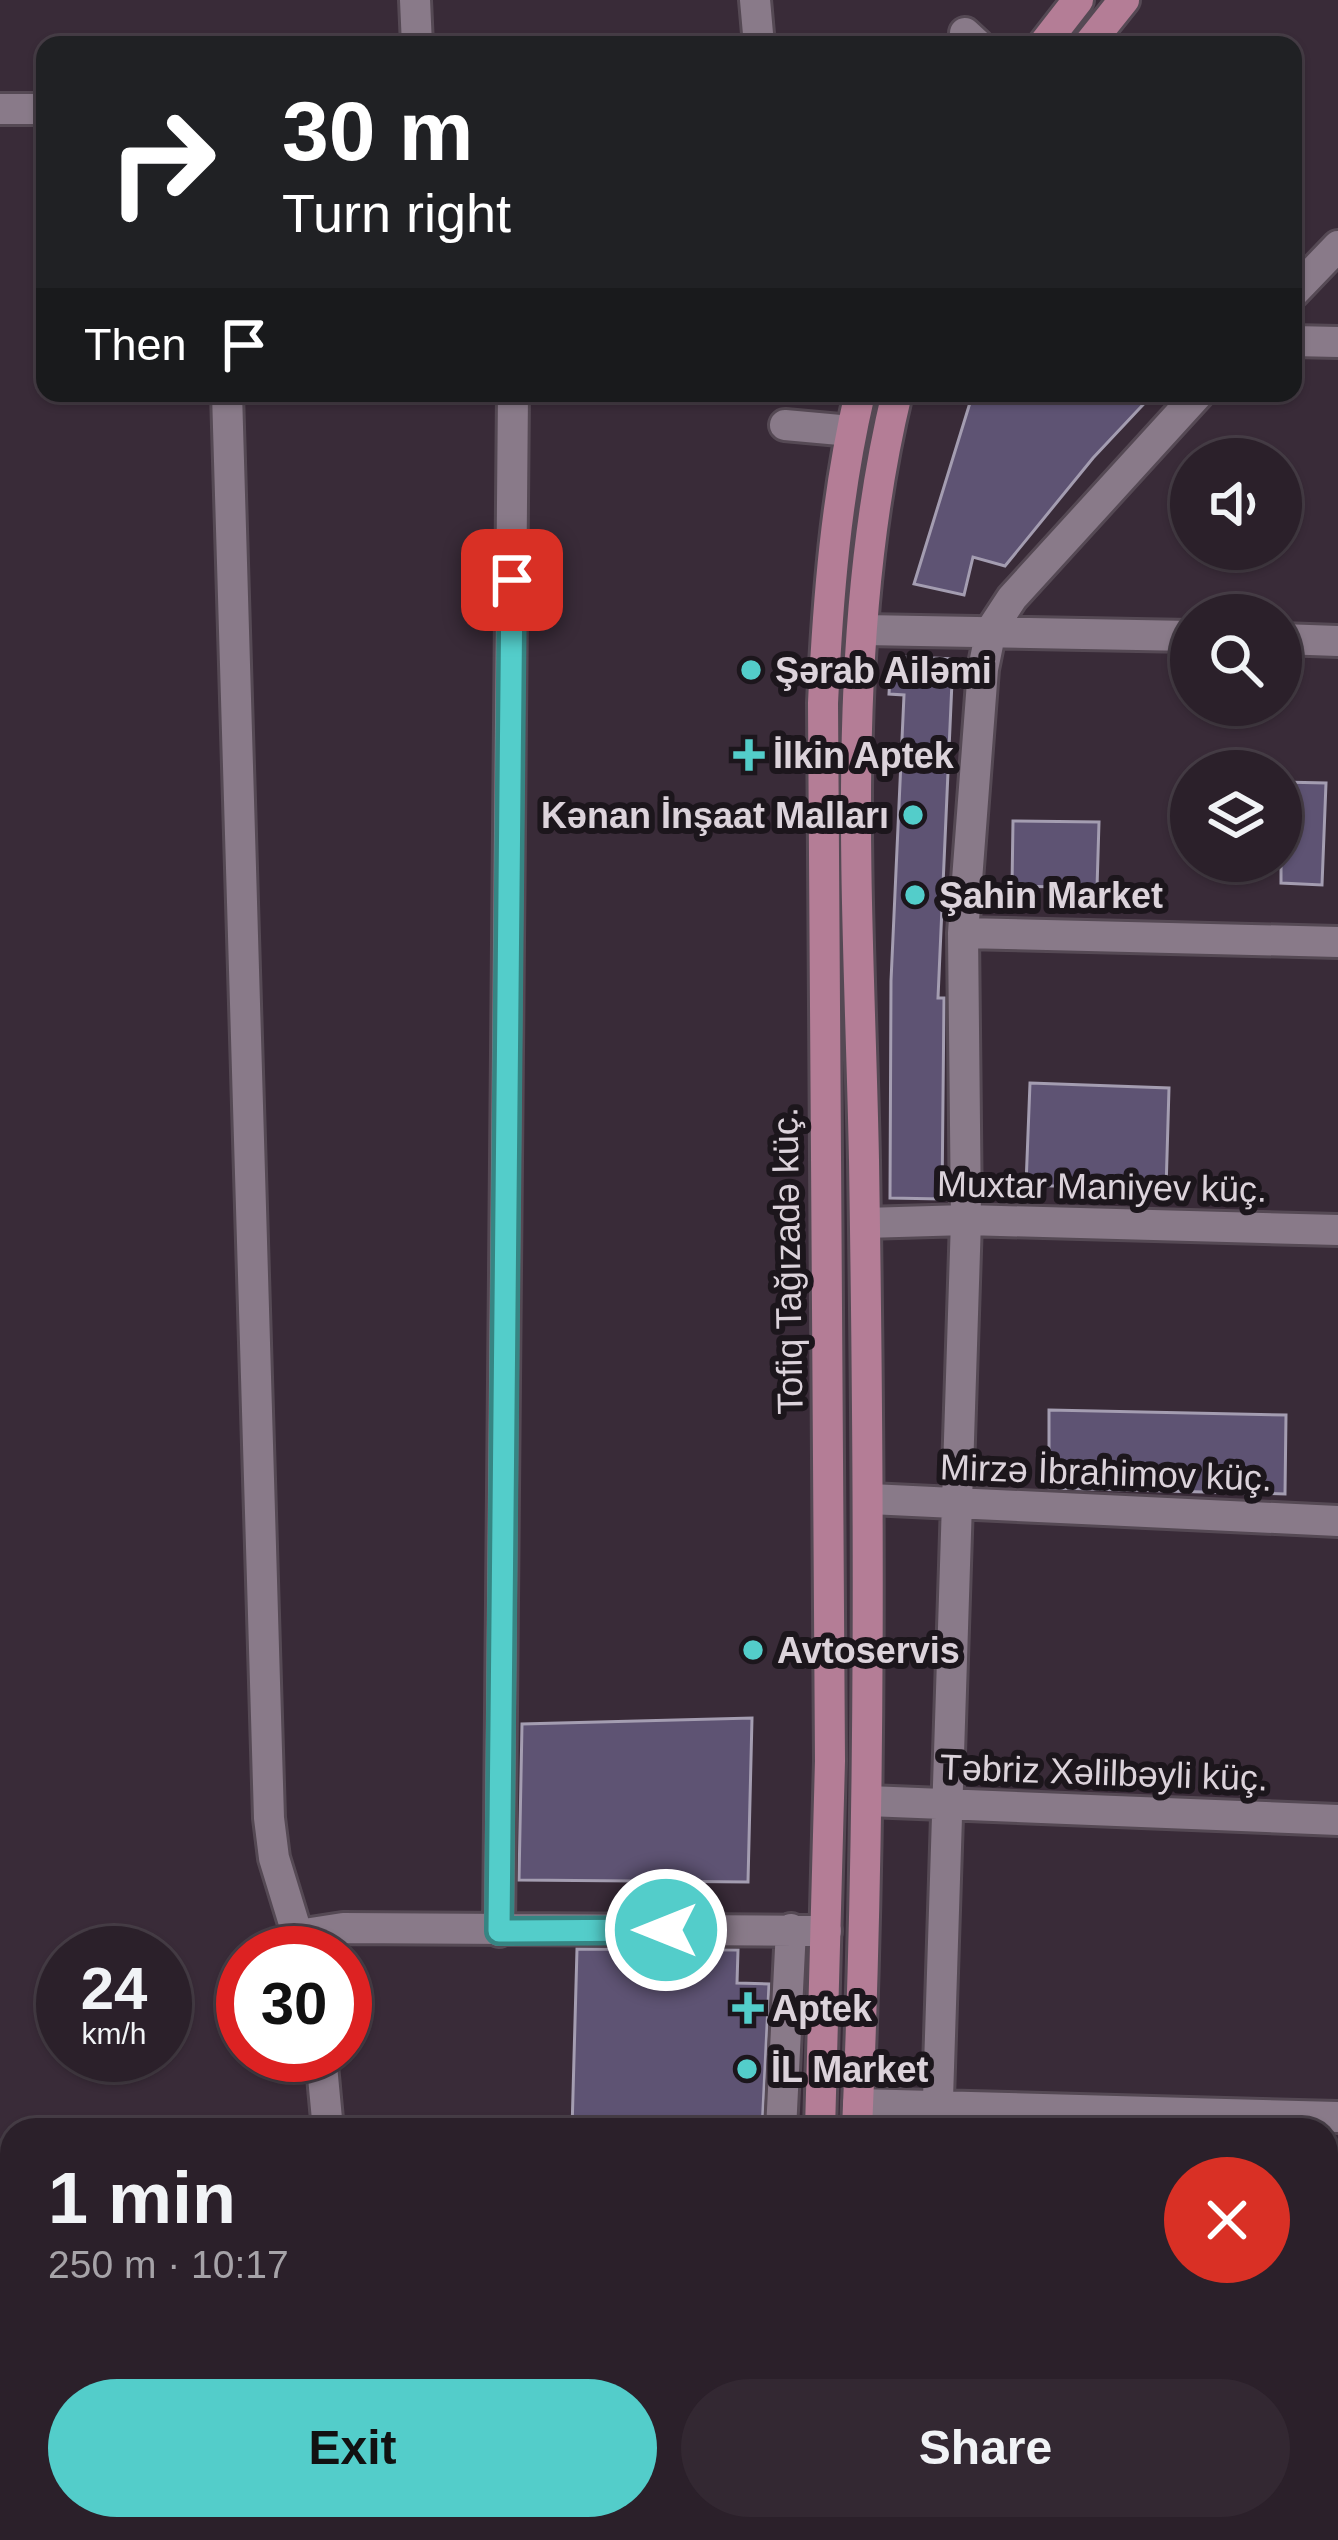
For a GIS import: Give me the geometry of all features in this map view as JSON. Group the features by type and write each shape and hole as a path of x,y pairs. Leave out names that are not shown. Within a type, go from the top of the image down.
{"main road":[{"path":"1050,36 1078,0"},
{"path":"1095,36 1124,0"},
{"name":"Tofiq Tağızadə küç.","path":"820,2118 829,1499 822,768 828,588 858,402"},
{"path":"857,2117 868,1801 870,1499 858,813 864,630 875,504 895,402"},
{"path":"829,1499 870,1499"}],"street":[{"path":"415,0 417,36"},
{"path":"755,0 758,36"},
{"path":"0,109 36,109"},
{"path":"1302,284 1338,246"},
{"path":"1302,341 1338,342"},
{"path":"227,402 269,1818 274,1858 295,1926"},
{"path":"499,1931 513,402"},
{"path":"938,2118 966,1220 962,933 983,669 992,630 1046,558 1191,402"},
{"path":"785,425 851,431"},
{"path":"864,630 1170,636"},
{"path":"1302,640 1338,641"},
{"path":"962,933 1338,942"},
{"name":"Muxtar Maniyev küç.","path":"865,1223 966,1220 1338,1230"},
{"name":"Mirzə İbrahimov küç.","path":"870,1499 1338,1521"},
{"name":"Təbriz Xəlilbəyli küç.","path":"868,1801 1338,1820"},
{"path":"372,1929 826,1931"},
{"path":"782,2118 791,1929"},
{"path":"324,2082 327,2118"},
{"path":"857,2117 1338,2117"}],"building":[{"path":"970,402 1146,402 1005,566 973,557 964,595 914,584"},
{"path":"891,656 953,659 938,998 944,998 942,1199 890,1198 891,981 904,695 889,694"},
{"path":"1302,782 1326,783 1322,885 1281,883 1302,882"},
{"path":"1013,821 1099,822 1097,888 1012,886"},
{"path":"1030,1083 1169,1088 1166,1190 1026,1185"},
{"path":"1049,1410 1286,1415 1285,1494 1049,1488"},
{"path":"752,1718 748,1882 519,1880 522,1724"},
{"path":"577,1949 738,1950 737,1983 769,1984 763,2118 572,2118"}],"place":[{"name":"Şərab Ailəmi","path":"751,670"},
{"name":"İlkin Aptek","path":"749,755"},
{"name":"Kənan İnşaat Malları","path":"913,815"},
{"name":"Şahin Market","path":"915,895"},
{"name":"Avtoservis","path":"753,1650"},
{"name":"Aptek","path":"748,2008"},
{"name":"İL Market","path":"747,2069"}],"route":[{"path":"512,580 499,1931 666,1930"}]}
